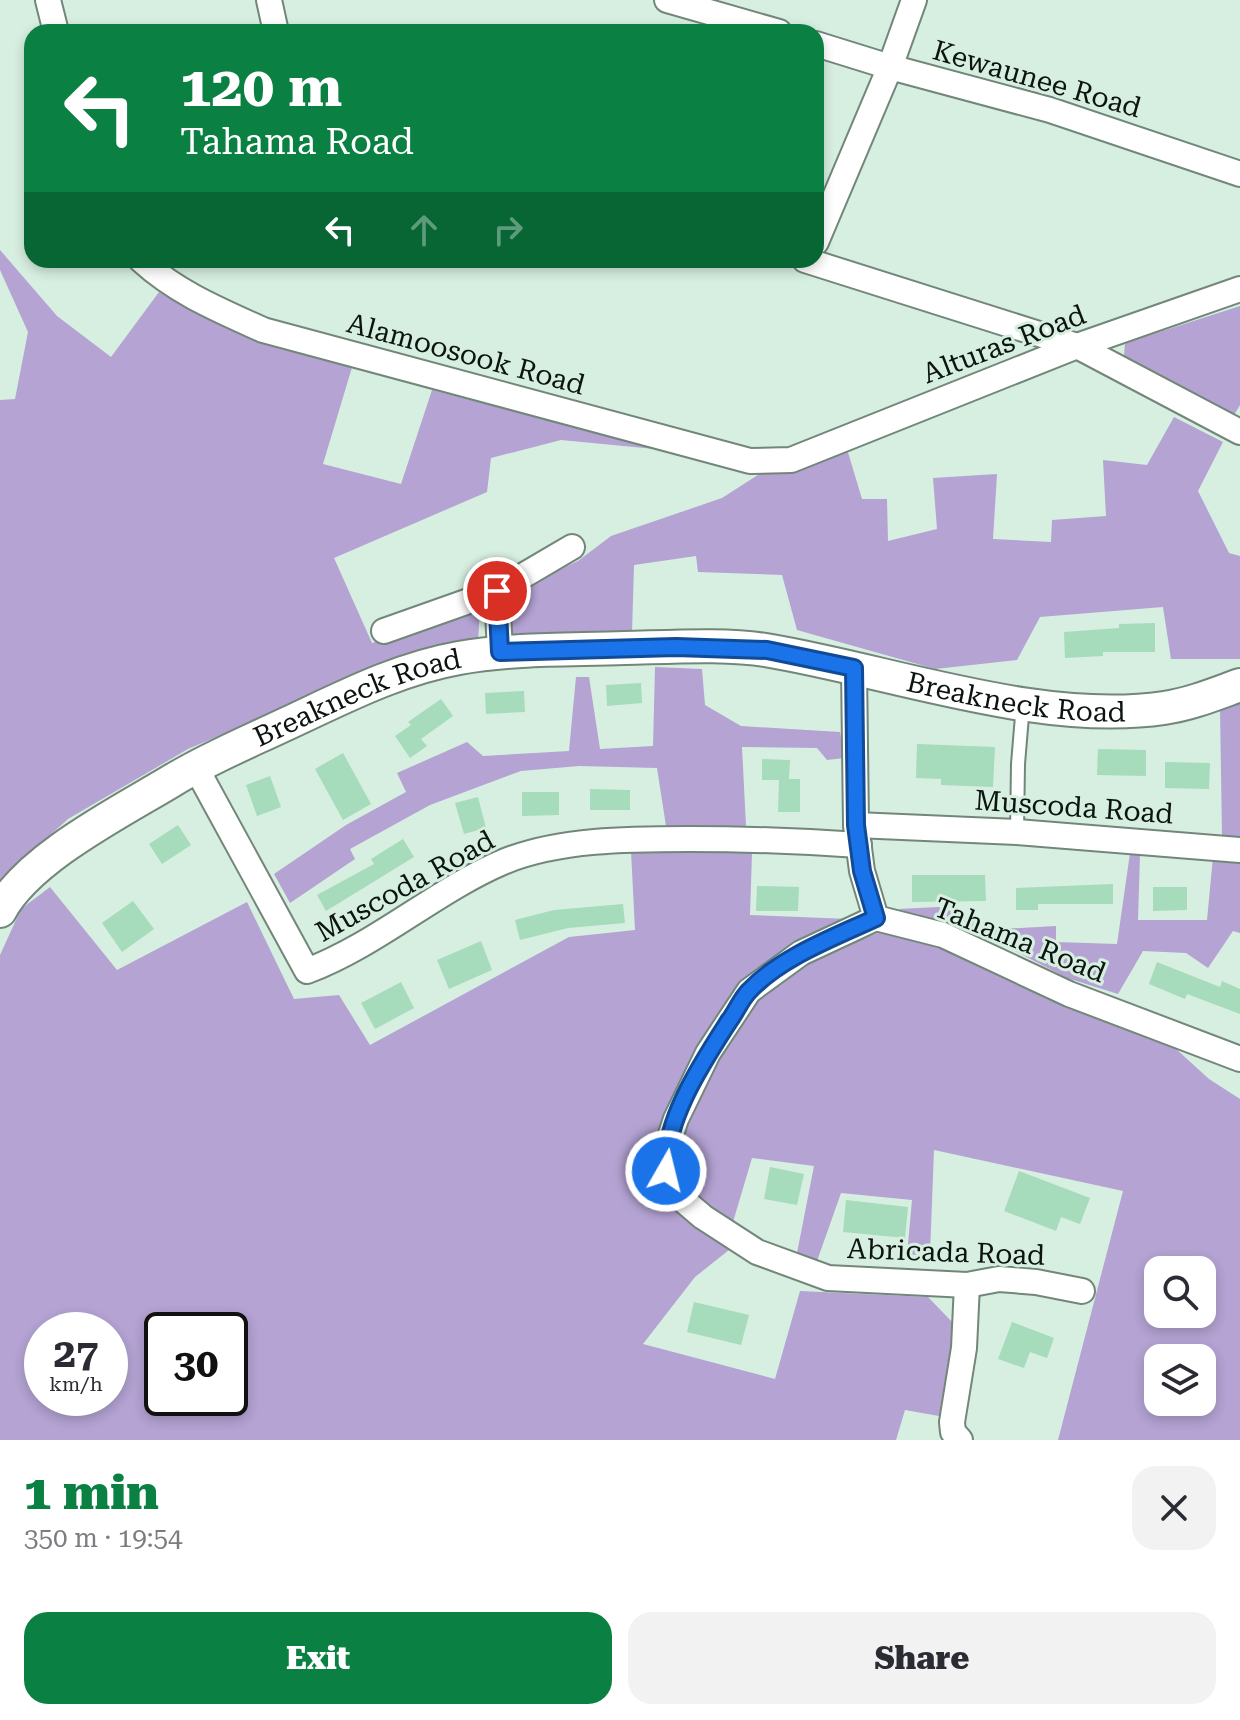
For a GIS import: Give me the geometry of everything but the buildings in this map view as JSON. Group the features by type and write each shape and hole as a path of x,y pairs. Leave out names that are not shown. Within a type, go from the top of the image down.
{"street":[{"path":"48,0 54,24"},
{"path":"269,0 274,24"},
{"path":"667,0 751,24"},
{"path":"824,223 890,67 914,0"},
{"name":"Kewaunee Road","path":"824,46 1050,110 1240,174"},
{"path":"824,265 1077,346 1240,432"},
{"name":"Alamoosook Road","path":"150,268 196,300 263,330 750,461 791,460"},
{"name":"Alturas Road","path":"791,460 1077,346 1240,289"},
{"path":"384,631 497,591 572,547"},
{"path":"497,591 500,652"},
{"name":"Breakneck Road","path":"0,911 6,899 41,865 78,838 195,766 380,680 424,666 500,652 676,647 767,650 1071,710 1121,712 1184,704 1240,685"},
{"path":"854,668 858,835 862,871 876,918"},
{"name":"Muscoda Road","path":"195,766 307,971 339,959 505,861 572,844 650,839 1017,832 1240,850"},
{"name":"Tahama Road","path":"876,918 943,935 1069,994 1240,1059"},
{"name":"Abricada Road","path":"876,918 801,953 749,991 708,1053 676,1119 665,1152 666,1171 676,1194 703,1217 757,1252 828,1278 967,1285 999,1279 1082,1291"},
{"path":"960,1440 953,1432 952,1422 964,1348 967,1285"}],"lane":[{"path":"1017,832 1018,764 1024,703"}],"shaded area":[{"path":"0,250 57,316 111,357 159,292 189,309 264,341 353,364 323,464 401,484 432,390 665,450 561,440 491,458 487,492 334,558 372,643 480,607 478,643 376,669 188,749 68,819 0,880 0,400 15,399 28,332 0,270"},
{"path":"1240,306 1240,405 1234,415 1124,356 1125,343"},
{"path":"1174,417 1223,442 1198,491 1229,553 1240,556 1240,659 1171,659 1163,607 1040,617 1017,660 935,669 797,630 782,575 698,572 696,556 634,565 632,633 513,636 509,593 578,561 611,536 722,498 761,473 808,467 847,449 862,499 887,499 888,541 937,529 933,478 997,474 993,539 1051,542 1052,520 1106,516 1103,460 1147,465"},
{"path":"655,667 702,669 705,705 741,726 840,732 844,758 827,760 817,748 742,747 746,826 666,826 657,768 579,766 521,771 430,805 350,849 355,859 290,903 274,874 346,825 406,792 397,773 467,742 483,756 569,751 576,677 589,677 600,749 653,746"},
{"path":"1240,703 1240,840 1222,837 1220,709"},
{"path":"631,851 752,853 750,915 849,919 794,941 739,985 671,1101 654,1150 729,1250 695,1277 643,1344 775,1379 800,1291 928,1297 954,1324 948,1378 939,1416 905,1410 896,1440 0,1440 0,955 21,909 50,887 117,970 247,902 294,999 339,995 370,1045 569,937 635,930"},
{"path":"1130,853 1140,855 1138,920 1207,920 1213,857 1240,860 1240,933 1233,931 1208,968 1186,953 1143,951 1118,994 1067,978 998,942 898,909 939,907 1001,929 1056,926 1056,942 1117,944"},
{"path":"883,931 942,946 1066,1005 1175,1048 1209,1079 1240,1099 1240,1440 1058,1440 1123,1191 934,1150 930,1254 907,1255 912,1200 841,1193 817,1261 797,1253 814,1166 752,1158 733,1222 689,1190 679,1171 677,1148 690,1108 754,997 800,964"}],"route":[{"path":"497,591 500,652 676,647 767,650 854,668 856,825 862,871 876,918 801,953 749,991 708,1053 676,1119 665,1152 666,1171"}]}
